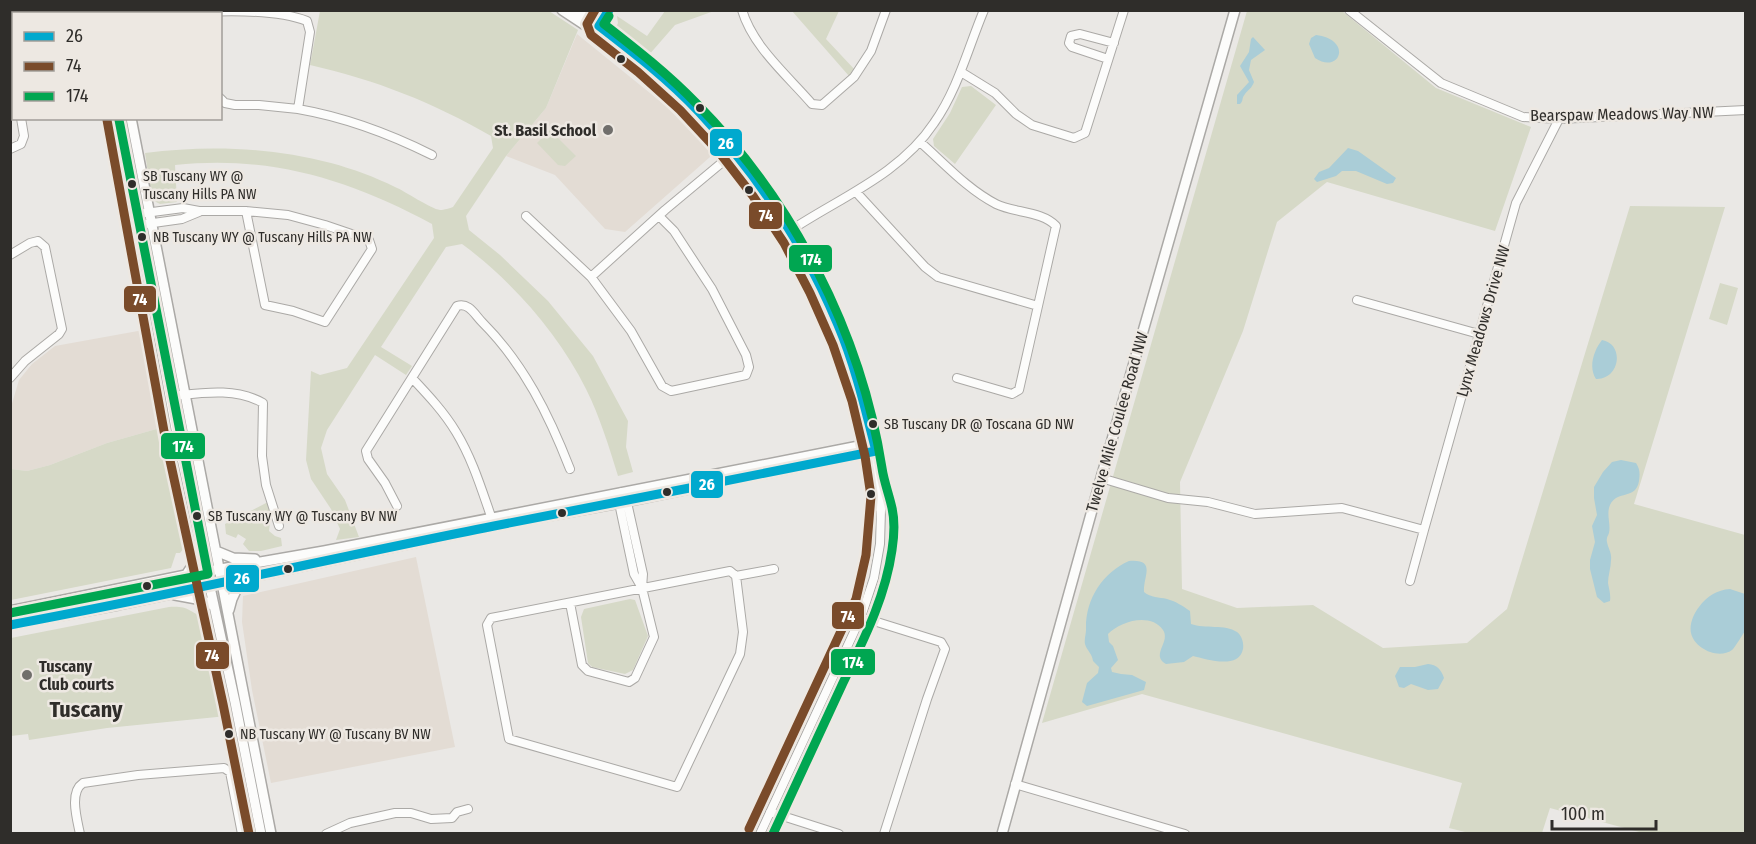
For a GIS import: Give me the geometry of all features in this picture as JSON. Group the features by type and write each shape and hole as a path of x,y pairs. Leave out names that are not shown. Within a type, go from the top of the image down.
{"street":[{"path":"562,10 594,25"},
{"path":"576,10 663,76 697,109 732,153 788,232 833,331 871,448 875,495 881,510 881,535 875,573 861,617 760,834"},
{"path":"594,25 599,10"},
{"path":"594,25 609,10"},
{"path":"742,10 752,33 766,52 813,104 822,105 854,77 871,51 886,10"},
{"path":"788,232 856,192 900,161 920,142 935,123 947,101 961,72 984,10"},
{"path":"961,72 995,93 1016,114 1032,124 1074,138 1085,133 1125,10"},
{"name":"Twelve Mile Coulee Road NW","path":"1002,834 1235,10"},
{"name":"Bearspaw Meadows Way NW","path":"1349,10 1441,83 1523,117 1559,119 1746,110"},
{"path":"222,14 278,15 307,21 310,32 298,109"},
{"path":"1108,59 1072,47 1069,43 1071,36 1080,34 1114,43"},
{"path":"222,100 235,105 298,109 350,122 380,132 432,155"},
{"name":"Lynx Meadows Drive NW","path":"1410,581 1516,203 1559,119"},
{"path":"10,149 21,144 24,136 21,120"},
{"path":"118,120 170,396 261,834"},
{"path":"131,120 271,834"},
{"path":"920,142 974,190 996,204 1049,219 1056,226 1018,390 1012,394 957,378"},
{"path":"591,277 732,153"},
{"path":"856,192 925,267 938,276 1038,306"},
{"path":"137,213 183,208 199,211 246,211 288,215 369,240 372,249 325,322 293,311 265,305 246,211"},
{"path":"139,225 182,219 199,211"},
{"path":"526,216 591,277 637,340 662,386 670,391 746,375 749,367 746,355 712,289 674,231 659,216"},
{"path":"10,255 38,241 45,247 62,329 59,334 25,360 10,378"},
{"path":"1357,300 1479,334"},
{"path":"397,506 385,483 368,459 366,451 458,306 468,306 505,348 533,388 555,431 570,469"},
{"path":"412,378 434,401 455,430 482,488 493,522"},
{"path":"170,396 216,393 250,395 263,403 262,456 266,485 279,525"},
{"path":"10,625 350,558 622,492 871,448"},
{"path":"10,611 219,569 624,502 871,448"},
{"path":"1101,478 1168,498 1208,502 1255,514 1342,508 1424,530"},
{"path":"570,603 582,664 588,671 629,682 635,678 654,637 642,588 634,574 622,492"},
{"path":"186,575 195,557 199,539"},
{"path":"216,551 234,558 276,560"},
{"path":"736,576 743,632 740,654 677,787 509,739 487,625 491,618 730,572 736,576 774,569"},
{"path":"228,615 232,598 242,578"},
{"path":"170,594 202,600 214,606"},
{"path":"861,617 941,642 945,649 884,834"},
{"path":"80,834 76,806 78,787 83,783 226,768 230,772 242,834"},
{"path":"1016,784 1185,834"},
{"path":"326,834 350,823 395,813 411,813 431,819 452,818 457,812 468,809"},
{"path":"770,812 839,834"}],"shaded area":[{"name":"St. Basil School","path":"577,34 666,106 709,151 710,157 625,232 605,229 555,175 506,156 546,108"},
{"path":"149,329 167,426 107,443 50,465 27,471 11,469 11,407 19,380 32,364 55,346"},
{"path":"416,557 455,747 271,783 252,690 242,622 243,596"}],"green space":[{"path":"320,11 549,11 578,30 546,108 506,156 466,216 469,230 500,255 548,301 593,356 628,421 626,447 633,472 618,476 600,421 586,389 548,328 516,291 480,258 462,244 446,247 381,347 412,366 406,375 375,355 327,430 321,448 327,474 345,500 359,537 336,540 340,529 331,509 311,479 306,460 311,371 320,375 347,368 434,238 432,224 370,194 339,183 276,167 243,164 175,165 177,202 160,204 152,200 145,153 215,148 262,151 308,158 331,163 380,180 436,209 453,207 493,148 491,136 403,93 310,65"},
{"path":"665,11 714,11 675,25 648,56 615,30 618,23 617,16 647,36"},
{"path":"792,11 839,11 826,39 855,70 849,76"},
{"path":"1247,11 1342,11 1436,88 1531,127 1495,231 1327,182 1277,222 1243,331 1180,482 1182,589 1237,608 1313,605 1383,648 1467,643 1507,609 1630,206 1725,207 1634,504 1745,535 1745,833 1643,833 1550,808 1542,833 1469,833 1449,828 1462,783 1142,694 1042,723"},
{"path":"971,86 996,105 955,164 934,146 933,139 950,113 962,87"},
{"path":"550,130 576,156 565,166 558,165 537,143"},
{"path":"1720,283 1738,288 1727,325 1709,319"},
{"path":"167,426 188,534 188,543 180,553 176,553 171,568 11,600 11,469 27,471 50,465 107,443"},
{"path":"268,502 271,514 269,531 281,538 282,546 249,551 243,544 246,539 238,534 236,538 226,534 225,524"},
{"path":"630,599 635,600 648,636 633,670 625,674 592,667 588,663 581,617 584,609"},
{"path":"169,607 185,608 205,618 227,716 107,728 29,740 28,734 11,736 11,638"}],"water":[{"path":"1316,35 1328,38 1335,43 1339,49 1336,60 1323,62 1315,58 1309,44 1311,38"},
{"path":"1253,37 1265,50 1251,60 1249,70 1254,82 1241,103 1237,104 1237,95 1249,82 1240,66 1249,52"},
{"path":"1348,148 1358,151 1396,178 1393,183 1387,184 1356,171 1342,171 1336,176 1317,182 1314,179 1319,172 1329,168"},
{"path":"1602,340 1614,348 1617,361 1610,374 1596,379 1592,369 1593,359"},
{"path":"1621,460 1636,463 1639,478 1634,491 1613,500 1609,508 1607,541 1611,557 1608,583 1610,601 1604,603 1597,597 1590,569 1595,542 1592,526 1597,515 1594,487 1612,462"},
{"path":"1129,561 1138,561 1146,566 1144,592 1173,601 1190,611 1191,624 1227,628 1237,632 1242,640 1243,649 1240,655 1229,661 1213,661 1193,656 1184,662 1166,664 1160,657 1165,635 1158,624 1143,620 1128,622 1108,634 1109,642 1118,660 1111,668 1112,672 1132,675 1146,682 1144,690 1087,706 1082,702 1087,683 1098,673 1099,667 1093,661 1085,644 1088,608 1103,580 1119,566"},
{"path":"1730,589 1745,594 1745,631 1732,650 1720,654 1707,651 1693,638 1691,622 1695,612 1705,600 1717,592"},
{"path":"1428,664 1436,666 1443,675 1444,678 1438,689 1428,690 1411,684 1404,688 1399,687 1395,676 1400,667"}],"transit line":[{"name":"74","path":"595,10 587,24 591,35 638,72 680,110 719,152 753,196 784,243 833,345 852,401 865,456 871,496 866,555 856,599 749,829"},
{"name":"26","path":"10,625 876,451 844,340 811,267 795,239 741,160 688,100 599,26 609,10"},
{"name":"174","path":"609,16 604,24 674,82 731,141 763,182 818,271 858,367 872,417 892,508 894,518 892,550 879,603 773,834"},
{"name":"74","path":"107,120 166,442 249,834"},
{"name":"174","path":"10,613 208,574 119,120"}],"place":[{"name":"St. Basil School","path":"608,130"},
{"name":"SB Tuscany WY @ Tuscany Hills PA NW","path":"132,184"},
{"name":"NB Tuscany WY @ Tuscany Hills PA NW","path":"142,237"},
{"name":"SB Tuscany DR @ Toscana GD NW","path":"873,424"},
{"name":"SB Tuscany WY @ Tuscany BV NW","path":"197,516"},
{"name":"Tuscany Club courts","path":"27,675"},
{"name":"NB Tuscany WY @ Tuscany BV NW","path":"229,734"}],"district":[{"name":"Tuscany","path":"86,709"}]}
